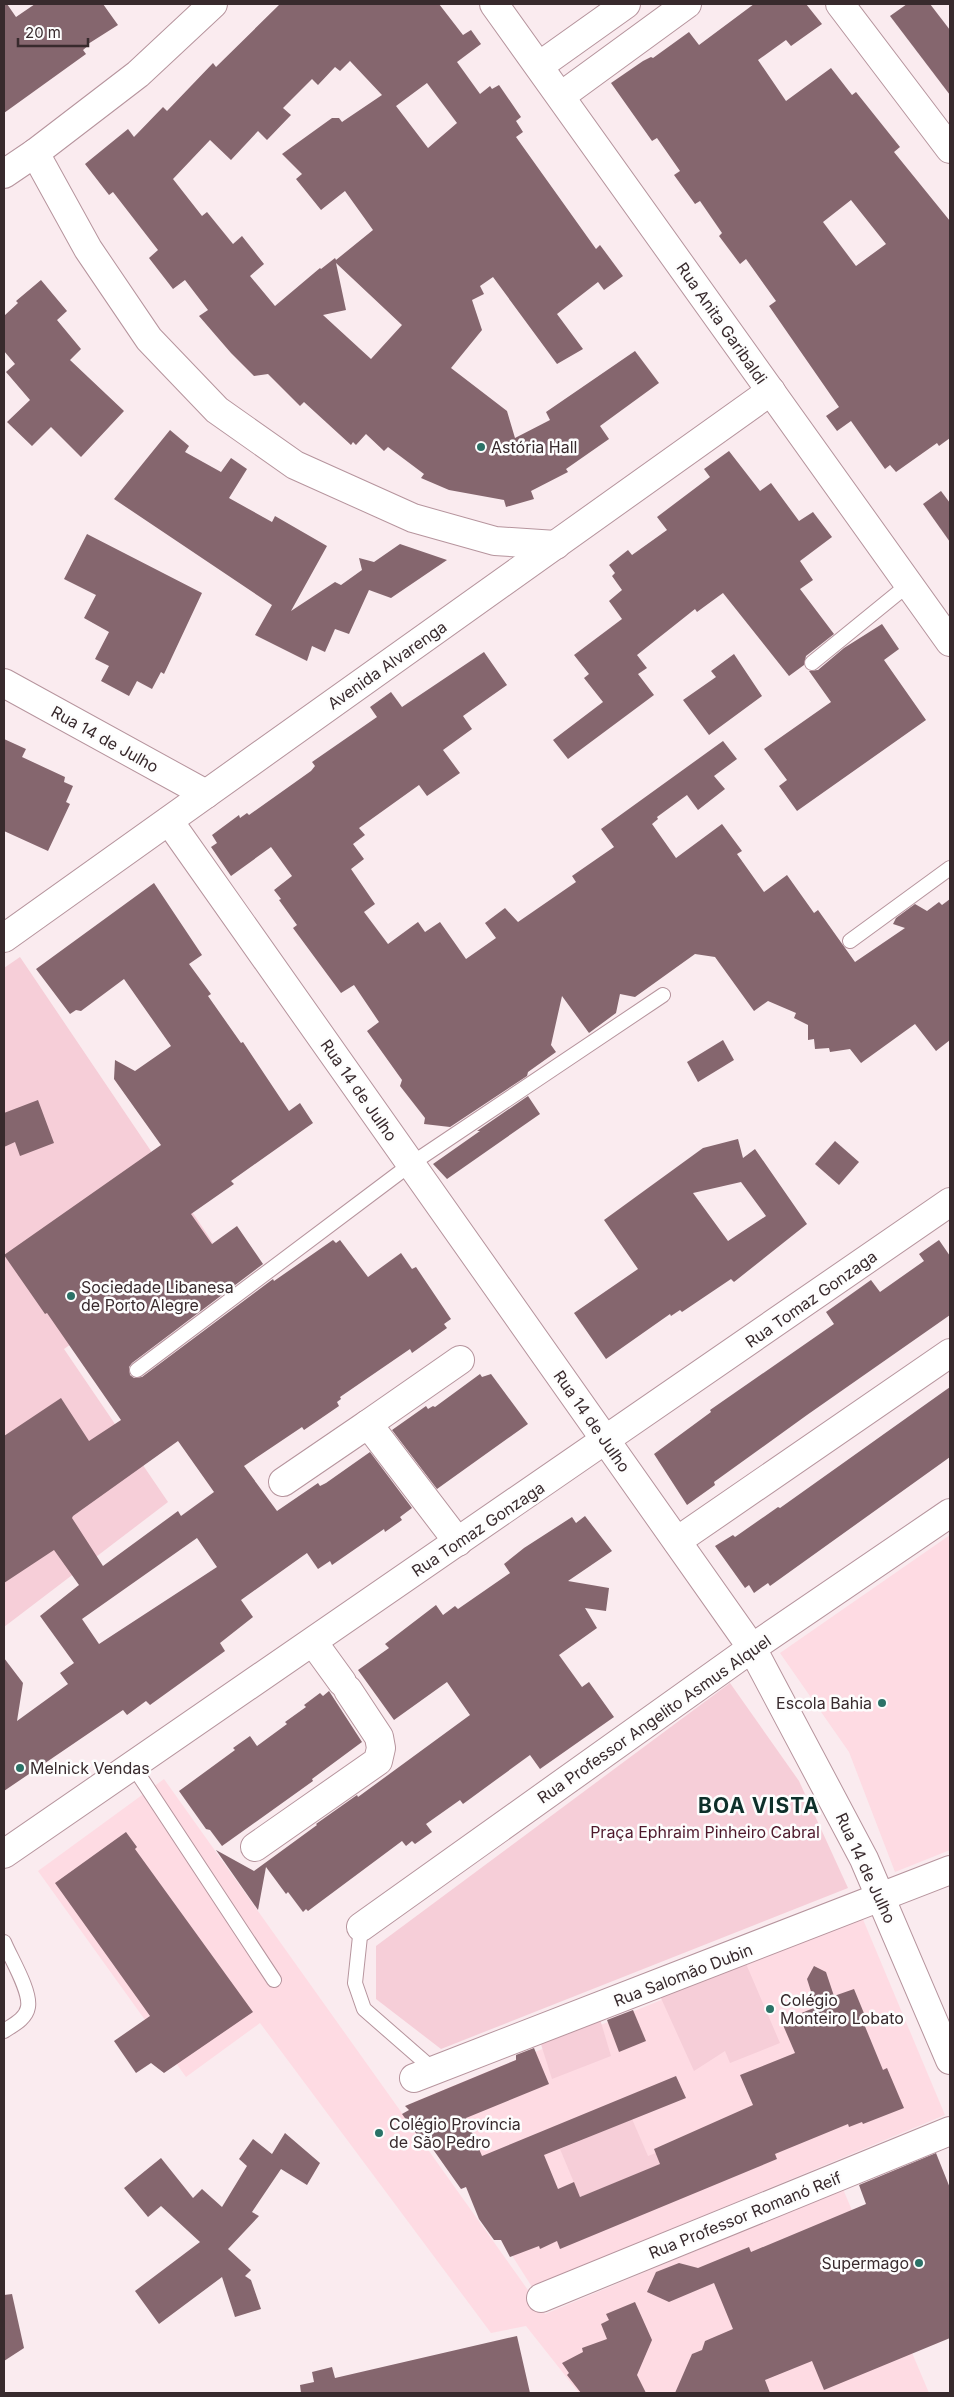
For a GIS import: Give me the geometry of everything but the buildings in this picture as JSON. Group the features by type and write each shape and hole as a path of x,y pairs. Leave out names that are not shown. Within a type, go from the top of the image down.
{"street":[{"path":"4,174 35,153 138,74 213,4"},
{"name":"Rua Anita Garibaldi","path":"494,4 950,642"},
{"path":"539,66 626,4"},
{"path":"560,96 687,4"},
{"path":"840,4 950,149"},
{"path":"35,153 88,249 149,339 217,410 295,465 413,518 495,541 556,545"},
{"name":"Avenida Alvarenga","path":"4,938 771,391"},
{"name":"Rua 14 de Julho","path":"4,683 206,794"},
{"name":"Rua 14 de Julho","path":"168,821 752,1648 864,1859 950,2060"},
{"name":"Rua Tomaz Gonzaga","path":"4,1854 606,1441 950,1202"},
{"path":"677,1541 950,1353"},
{"path":"282,1482 460,1360"},
{"path":"368,1424 458,1542"},
{"name":"Rua Professor Angelito Asmus Alquel","path":"361,1927 752,1648 950,1514"},
{"path":"256,1847 378,1761 381,1748 379,1737 313,1642"},
{"name":"Rua Salomão Dubin","path":"424,2074 882,1898 950,1870"},
{"name":"Rua Professor Romanó Reif","path":"541,2298 950,2131"}],"lane":[{"path":"812,663 909,584"},
{"path":"850,941 950,868"},
{"path":"137,1370 411,1164 663,995"},
{"path":"133,1766 274,1980"},
{"path":"361,1927 355,1983 364,2009 424,2074"},
{"path":"4,1942 28,1998 28,2009 18,2022 4,2031"}],"shaded area":[{"name":"Escola Bahia","path":"950,1535 950,1850 895,1872 849,1752 780,1653"},
{"name":"Colégio Província de São Pedro","path":"164,1779 545,2314 843,2189 929,2393 579,2393 526,2326 491,2333 260,2023 186,2077 38,1871"},
{"name":"Colégio Monteiro Lobato","path":"862,1917 945,2115 532,2287 414,2102"}],"green space":[{"name":"Sociedade Libanesa de Porto Alegre","path":"20,957 213,1243 64,1349 168,1502 4,1627 4,968"},
{"name":"Praça Ephraim Pinheiro Cabral","path":"730,1683 799,1781 848,1888 441,2049 376,1999 376,1946"},
{"path":"744,1959 780,2043 730,2063 725,2051 694,2071 660,1996"},
{"path":"600,2019 611,2056 552,2079 539,2038"},
{"path":"632,2119 648,2156 656,2153 661,2164 580,2197 560,2149"}],"place":[{"name":"Astória Hall","path":"481,447"},
{"name":"Sociedade Libanesa de Porto Alegre","path":"71,1296"},
{"name":"Escola Bahia","path":"882,1703"},
{"name":"Melnick Vendas","path":"20,1768"},
{"name":"Colégio Monteiro Lobato","path":"770,2009"},
{"name":"Colégio Província de São Pedro","path":"379,2133"},
{"name":"Supermago","path":"919,2263"}],"district":[{"name":"BOA VISTA","path":"759,1805"}]}
